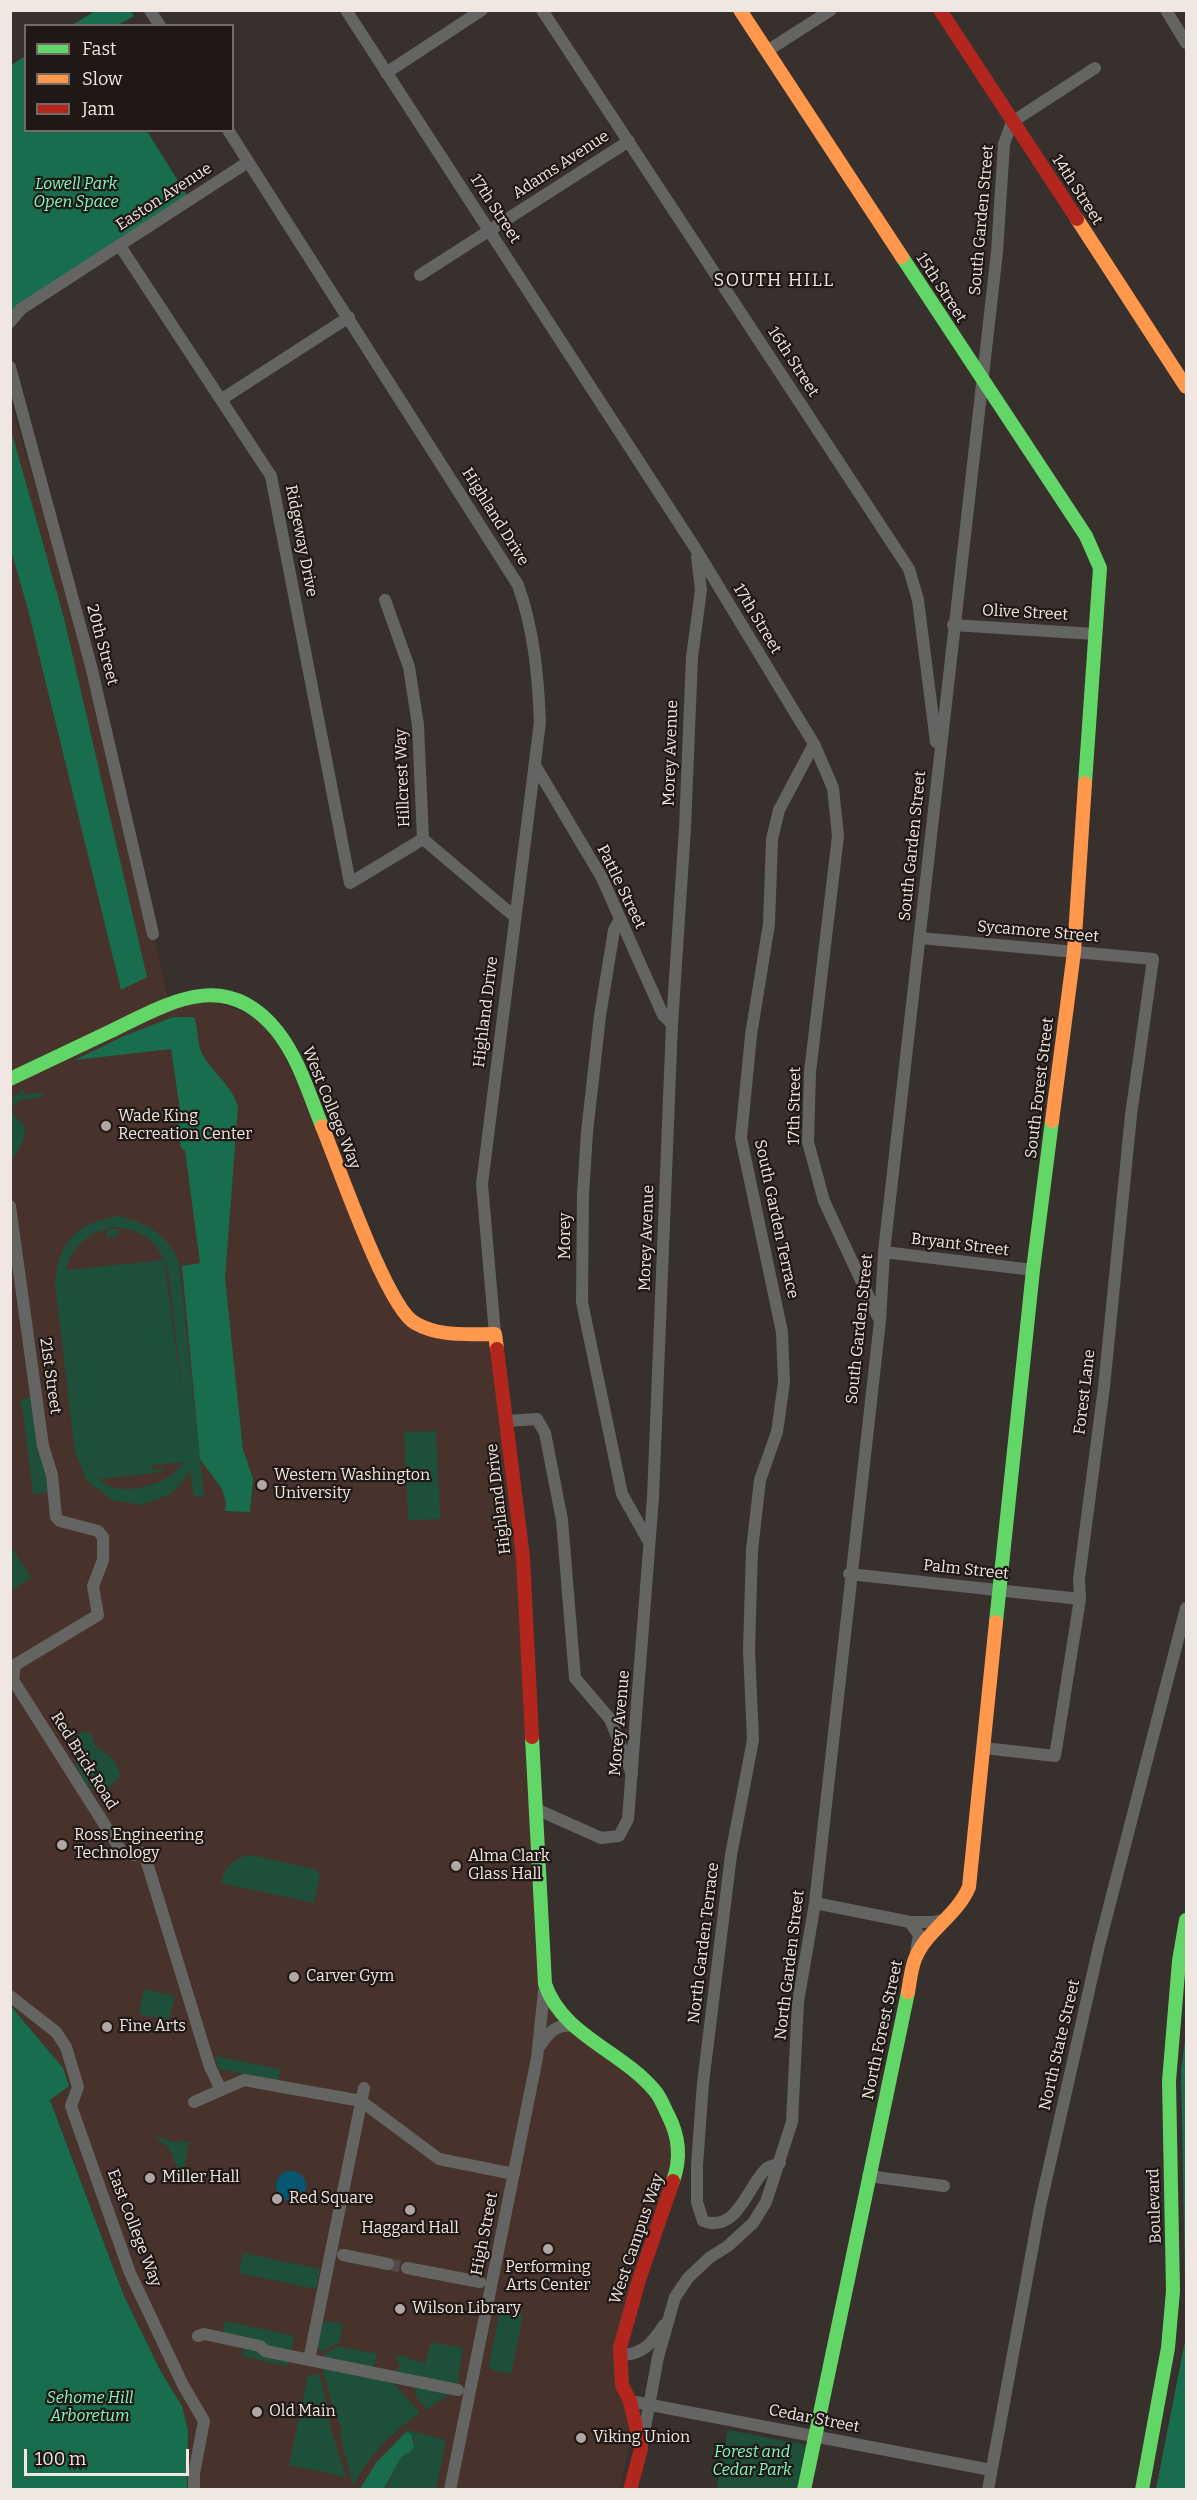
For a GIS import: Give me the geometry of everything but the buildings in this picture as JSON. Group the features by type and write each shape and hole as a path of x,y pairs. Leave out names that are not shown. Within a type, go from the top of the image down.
{"street":[{"path":"150,10 159,24"},
{"name":"17th Street","path":"346,10 697,552 814,744 833,788 838,836 810,1072 808,1142 824,1201 880,1321"},
{"path":"387,73 482,10"},
{"name":"16th Street","path":"542,10 909,569 918,600 939,762"},
{"name":"15th Street","path":"741,10 1086,536 1100,568 1099,588"},
{"path":"767,51 831,10"},
{"name":"14th Street","path":"940,10 1186,387"},
{"path":"1166,10 1186,43"},
{"path":"1012,122 1095,68"},
{"name":"South Garden Street","path":"849,1574 880,1321 884,1252 953,625 983,382 997,252 1004,144 1012,122"},
{"name":"Highland Drive","path":"229,132 518,585 535,651 540,723 482,1184 495,1334 523,1557 545,1984"},
{"name":"Adams Avenue","path":"420,275 629,141"},
{"name":"Easton Avenue","path":"10,321 21,309 248,162"},
{"name":"Ridgeway Drive","path":"120,246 271,476 350,883 423,839"},
{"path":"222,399 349,317"},
{"name":"20th Street","path":"10,367 92,666 153,934"},
{"name":"Morey Avenue","path":"536,1809 601,1838 619,1836 628,1819 650,1543 672,1024 683,863 692,657 701,590 697,552"},
{"name":"South Forest Street","path":"1001,1590 1033,1270 1074,952 1094,634 1099,588"},
{"name":"Hillcrest Way","path":"385,600 409,667 418,725 423,839 515,917"},
{"name":"Olive Street","path":"953,625 1094,634"},
{"name":"South Garden Terrace","path":"752,1564 760,1480 777,1432 784,1382 782,1332 741,1138 751,1035 769,924 772,839 779,810 814,744"},
{"name":"Pattle Street","path":"535,765 602,878 619,921 663,1014 672,1024"},
{"name":"Morey","path":"619,921 614,930 600,1016 587,1132 583,1195 582,1302 622,1494 650,1543"},
{"name":"Sycamore Street","path":"920,938 1153,959"},
{"name":"Forest Lane","path":"984,1748 1055,1756 1080,1599 1079,1579 1104,1387 1131,1115 1153,959"},
{"name":"West College Way","path":"10,1078 182,998 207,994 246,1004 267,1020 291,1051 390,1294 412,1322 436,1333 495,1334"},
{"name":"21st Street","path":"10,1206 18,1257 16,1281 43,1446 52,1475 54,1499"},
{"name":"Bryant Street","path":"884,1252 1033,1270"},
{"path":"506,1421 537,1419 545,1433 562,1520 575,1678 610,1719 633,1775"},
{"name":"Red Brick Road","path":"54,1499 57,1520 98,1531 103,1537 104,1560 93,1586 98,1616 13,1661 14,1680 122,1852 133,1855 144,1853 210,2067 221,2090"},
{"name":"North Garden Terrace","path":"752,1564 750,1650 753,1740 731,1855 703,2083 697,2165 697,2202 703,2221 713,2225 725,2221 751,2194 767,2168 780,2163"},
{"name":"Palm Street","path":"849,1574 1080,1599"},
{"name":"North Garden Street","path":"630,2490 651,2404 668,2319 675,2297 688,2278 753,2223 766,2202 792,2122 798,2002 814,1903 849,1574"},
{"name":"North Forest Street","path":"804,2490 915,1959 925,1943 951,1918 969,1887 1001,1590"},
{"name":"North State Street","path":"987,2490 1040,2207 1097,1957 1186,1610"},
{"path":"814,1903 910,1922 933,1922 951,1918"},
{"name":"Boulevard","path":"1142,2490 1168,2349 1173,2291 1169,2081 1179,1961 1186,1920"},
{"path":"910,1922 919,1935 915,1959"},
{"name":"West Campus Way","path":"545,1984 557,2012 640,2076 656,2092 674,2126 679,2147 676,2174 639,2280 620,2355 622,2385 630,2401 640,2449"},
{"name":"High Street","path":"450,2490 538,2048 545,1984"},
{"name":"East College Way","path":"10,1996 56,2032 66,2047 78,2087 71,2106 130,2273 183,2385 204,2421 194,2474 194,2490"},
{"path":"538,2048 555,2028 561,2025 575,2027"},
{"path":"194,2102 244,2080 362,2101 439,2159 514,2174"},
{"path":"309,2360 364,2088"},
{"path":"868,2176 944,2186"},
{"path":"342,2255 388,2264"},
{"path":"407,2268 480,2282"},
{"name":"North Garden Street","path":"620,2355 639,2353 648,2347 668,2319"},
{"path":"198,2336 204,2334 309,2360 458,2390"},
{"name":"Cedar Street","path":"630,2401 992,2470"}],"shaded area":[{"name":"Western Washington University","path":"10,404 91,666 169,1002 194,995 267,1020 412,1322 495,1334 523,1557 551,2002 640,2076 679,2147 620,2348 636,2411 620,2489 187,2489 188,2430 182,2406 160,2370 124,2296 50,2099 63,2068 11,2005"}],"green space":[{"path":"95,11 131,11 134,16 120,24 74,24"},
{"name":"Lowell Park Open Space","path":"24,57 24,132 148,132 188,197 10,318 10,66"},
{"path":"11,430 64,618 147,977 121,990 28,610 11,550"},
{"path":"173,1017 194,1017 199,1046 203,1055 232,1092 238,1107 225,1278 243,1450 253,1479 250,1512 225,1511 226,1502 222,1489 200,1459 182,1266 200,1263 185,1150 181,1148 175,1113 180,1110 171,1049 75,1060 124,1036"},
{"path":"23,1090 27,1095 42,1092 43,1097 22,1100 13,1105 13,1113 23,1124 25,1131 11,1164 11,1099"},
{"path":"118,1216 138,1222 163,1237 175,1253 179,1263 204,1496 194,1497 190,1472 171,1494 142,1505 112,1500 87,1481 75,1452 55,1284 60,1257 65,1246 80,1230 91,1224","holes":["110,1227 122,1228 142,1235 150,1240 164,1260 66,1270 75,1249 85,1239","164,1262 169,1277 184,1409","183,1462 168,1477 144,1487 118,1488 107,1485 99,1479 162,1472 162,1469 150,1470 153,1465"]},
{"path":"106,1229 118,1229 119,1236 107,1237"},
{"path":"31,1398 49,1492 33,1494 21,1399"},
{"path":"436,1431 440,1519 408,1520 404,1432"},
{"path":"10,1545 31,1578 11,1591 10,1591"},
{"path":"84,1731 92,1734 95,1745 114,1760 121,1776 100,1795 82,1777 75,1762 75,1737"},
{"path":"251,1855 317,1870 320,1876 314,1903 221,1883 231,1864"},
{"path":"144,1989 175,1996 169,2020 139,2014"},
{"name":"Sehome Hill Arboretum","path":"10,2005 63,2068 69,2086 50,2100 124,2296 160,2370 182,2406 188,2430 187,2489 11,2489"},
{"path":"1186,2033 1186,2336 1181,2070"},
{"path":"215,2056 280,2069 278,2081 219,2069"},
{"path":"153,2135 177,2143 178,2140 191,2143 188,2145 183,2181 169,2148"},
{"path":"243,2253 320,2269 316,2289 239,2273"},
{"path":"500,2311 523,2315 511,2374 492,2370 489,2365"},
{"path":"225,2321 294,2336 287,2366 242,2356 245,2345 221,2341"},
{"path":"327,2321 343,2324 339,2342 322,2352 318,2346 322,2324"},
{"path":"1186,2336 1186,2489 1156,2489"},
{"path":"431,2342 463,2348 457,2387 394,2374 400,2366 396,2357 399,2355 425,2364"},
{"path":"338,2346 377,2354 373,2370 326,2358 324,2355"},
{"path":"322,2367 391,2380 420,2413 382,2445 366,2464 353,2485 340,2435 342,2428 335,2415"},
{"path":"319,2374 330,2416 329,2423 346,2477 289,2465 308,2375"},
{"path":"413,2384 453,2392 427,2409 417,2398"},
{"path":"408,2430 446,2440 436,2489 384,2490 397,2462 413,2445 414,2441 406,2432"},
{"name":"Forest and Cedar Park","path":"728,2430 806,2445 797,2489 716,2490"},
{"path":"406,2432 411,2434 414,2446 411,2451 401,2457 384,2489 360,2489 376,2463"}],"water":[{"path":"291,2171 297,2172 305,2180 305,2192 297,2200 291,2201 285,2200 277,2192 276,2186 277,2180 285,2172"}],"tunnel":[{"path":"388,2264 407,2268"}],"traffic: fast":[{"path":"902,257 1086,536 1100,568 1085,783"},
{"path":"10,1079 174,1002 216,995 237,1000 257,1011 277,1031 297,1065 322,1126"},
{"path":"996,1622 1033,1270 1052,1121"},
{"path":"532,1737 545,1984 553,2002 565,2017 641,2077 659,2097 677,2139 678,2156 673,2181"},
{"path":"1142,2490 1168,2348 1173,2291 1169,2081 1179,1961 1186,1920"},
{"path":"804,2490 908,1992"}],"traffic: slow":[{"path":"740,10 902,257"},
{"path":"1077,219 1186,387"},
{"path":"1052,1121 1074,952 1085,783"},
{"path":"322,1126 377,1264 404,1312 415,1323 434,1331 454,1334 495,1334 497,1349"},
{"path":"908,1992 912,1967 920,1949 957,1907 969,1887 996,1622"}],"traffic: jam":[{"path":"940,10 1077,219"},
{"path":"497,1349 523,1557 532,1737"},
{"path":"630,2490 641,2449 630,2401 622,2385 620,2348 639,2280 673,2181"}],"place":[{"name":"Wade King Recreation Center","path":"106,1126"},
{"name":"Western Washington University","path":"262,1485"},
{"name":"Ross Engineering Technology","path":"62,1845"},
{"name":"Alma Clark Glass Hall","path":"456,1866"},
{"name":"Carver Gym","path":"294,1977"},
{"name":"Fine Arts","path":"107,2027"},
{"name":"Miller Hall","path":"150,2178"},
{"name":"Red Square","path":"277,2199"},
{"name":"Haggard Hall","path":"410,2210"},
{"name":"Performing Arts Center","path":"548,2249"},
{"name":"Wilson Library","path":"400,2309"},
{"name":"Old Main","path":"257,2412"},
{"name":"Viking Union","path":"581,2438"}],"district":[{"name":"SOUTH HILL","path":"774,281"}]}
